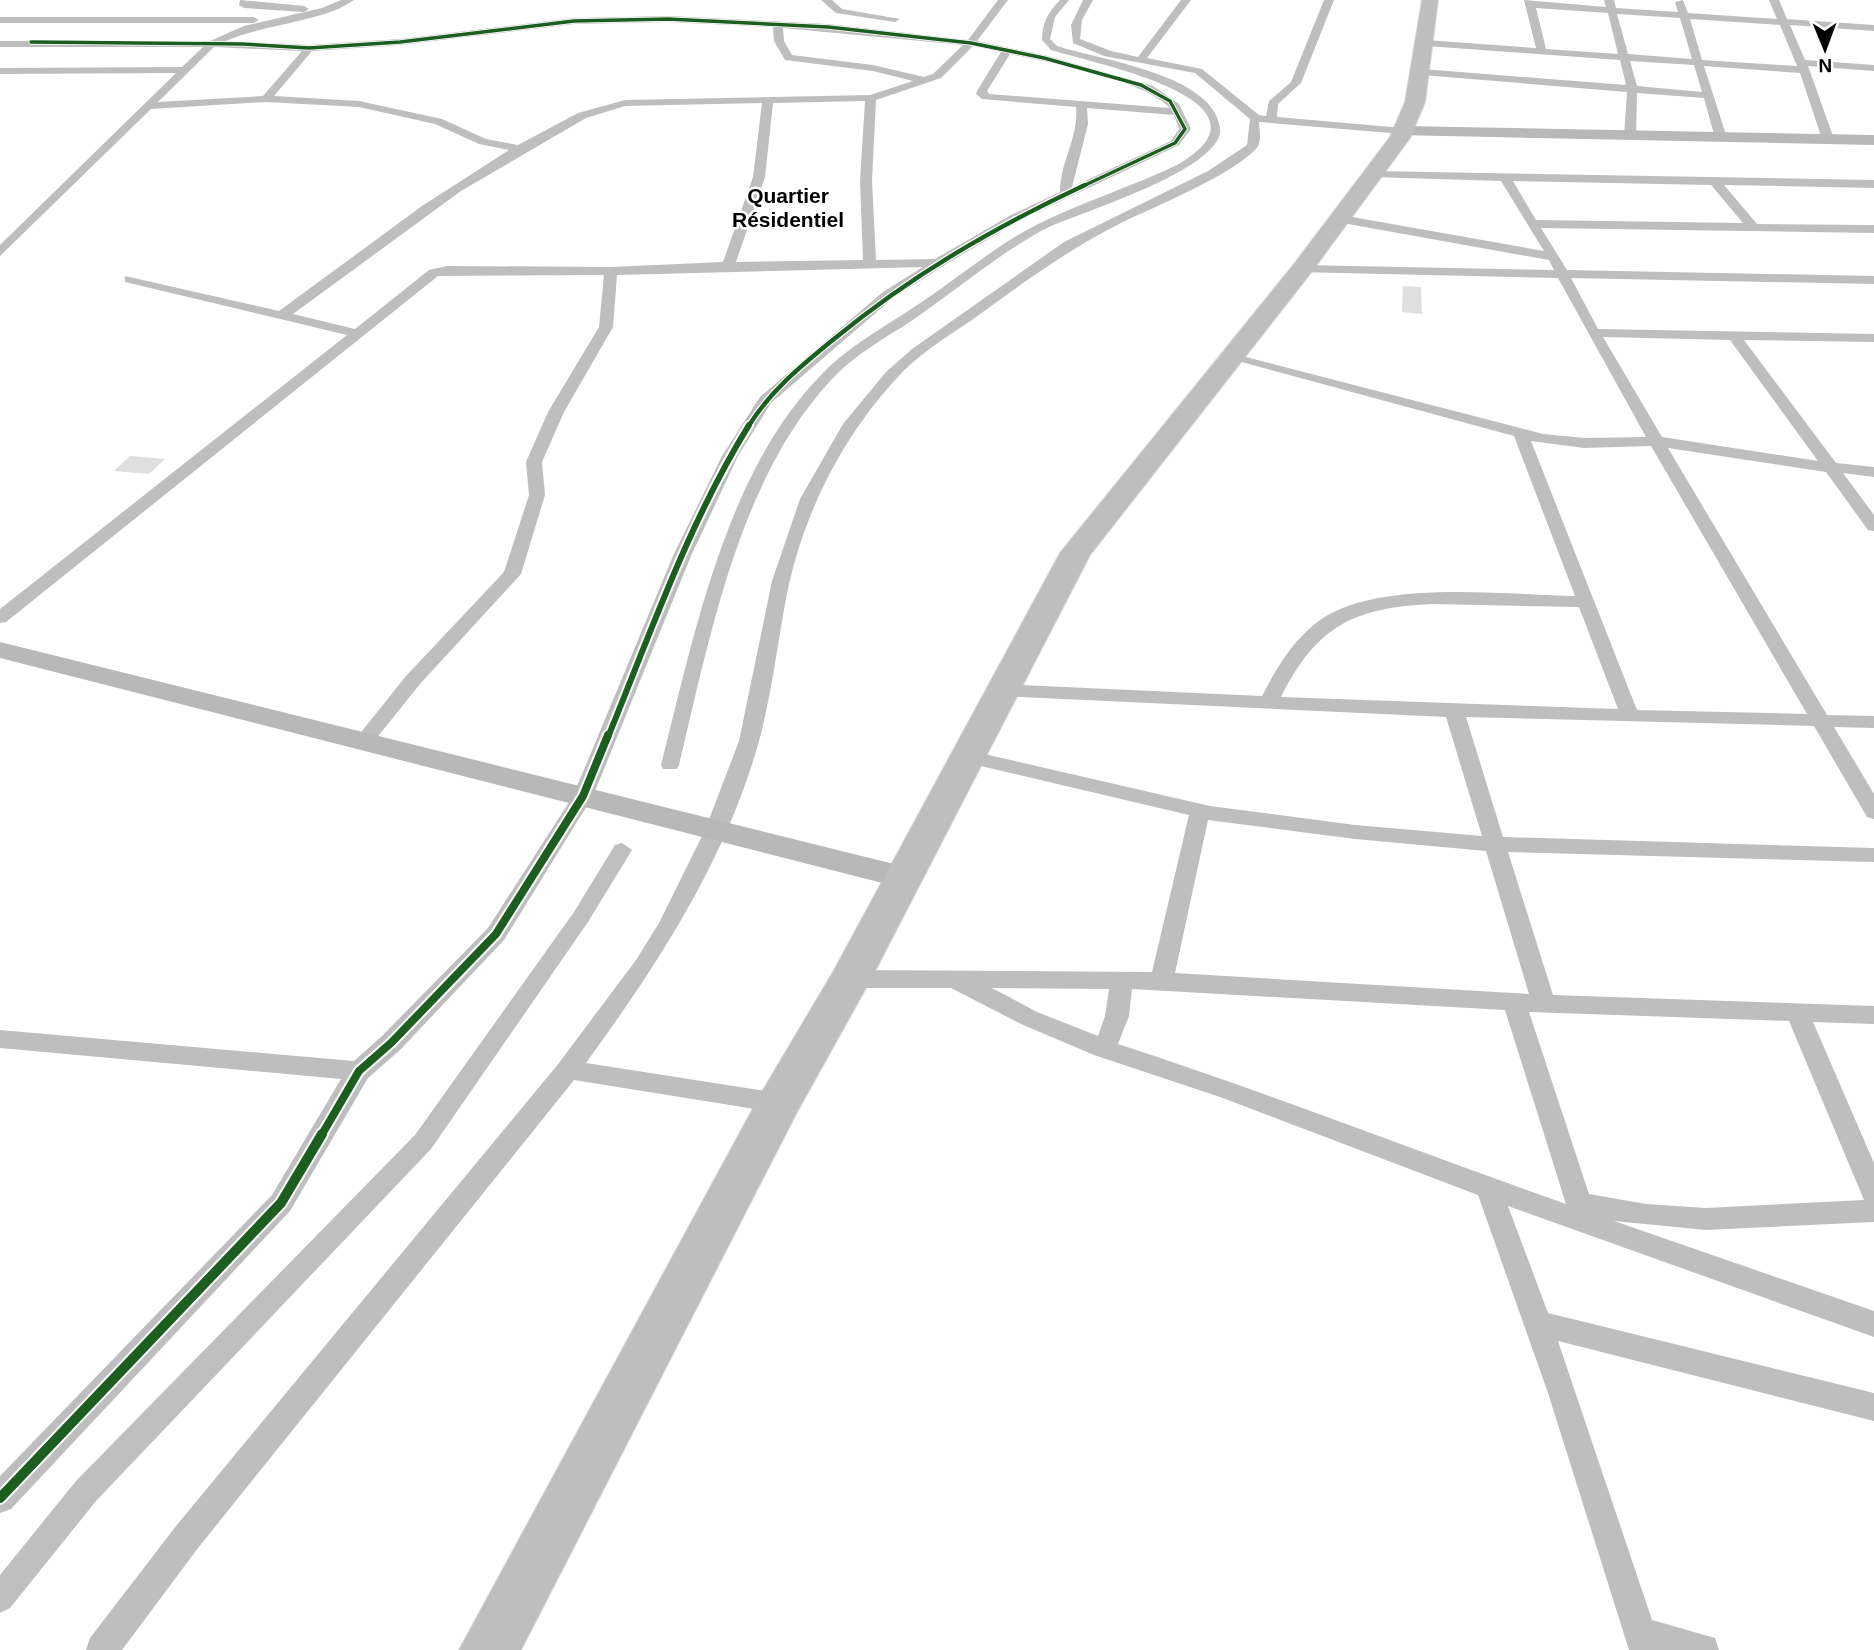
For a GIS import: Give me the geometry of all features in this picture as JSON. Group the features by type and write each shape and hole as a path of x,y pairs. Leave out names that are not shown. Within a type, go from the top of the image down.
{"highway":[{"path":"489,1650 779,1103 850,979 1076,553 1375,175 1403,131 1415,103 1424,57 1430,0"}],"main road":[{"path":"1403,131 1874,140"},
{"path":"0,650 902,877"}],"street":[{"path":"245,0 244,5 325,10"},
{"path":"0,252 211,44 247,28 325,10 349,0"},
{"path":"826,0 832,7 845,13 911,21"},
{"path":"280,317 477,172 557,125 608,106 871,98 937,76 1003,0"},
{"path":"1088,0 1080,11 1073,36 1076,41 1102,53 1202,73 1264,118"},
{"path":"1141,60 1186,0"},
{"path":"1264,118 1273,103 1296,83 1329,0"},
{"path":"1679,0 1686,15 1706,95 1721,138"},
{"path":"1774,0 1803,66 1828,139"},
{"path":"1541,50 1529,2 1610,5 1686,15 1874,28"},
{"path":"1610,5 1632,87 1630,136"},
{"path":"36,43 31,41 61,19"},
{"path":"0,44 211,44 309,48 400,42 589,20 668,19 972,34 1007,51 1141,85 1168,97 1179,112 1185,129 1175,143 1015,218 888,295 812,357 765,400 730,456 682,556 583,796 496,934 391,1044 359,1071 281,1203 0,1499"},
{"path":"0,20 280,21"},
{"path":"778,25 779,41 789,58 873,68 924,80"},
{"path":"266,99 309,48"},
{"path":"1424,57 1541,50 1697,62 1874,68"},
{"path":"1007,51 981,94 1000,99 1082,102 1179,112"},
{"path":"1424,57 1706,95"},
{"path":"0,71 183,70"},
{"path":"870,262 866,181 871,98"},
{"path":"150,106 266,99 359,104 438,121 483,142 520,149"},
{"path":"728,266 759,177 768,100"},
{"path":"1066,194 1064,175 1073,160 1084,121 1082,102"},
{"path":"102,1650 187,1537 568,1070 650,956 716,830 749,741 781,581 808,499 848,427 891,375 917,352 1068,245 1212,173 1252,147 1255,141 1253,122 1264,118 1403,131"},
{"path":"1375,175 1874,184"},
{"path":"1505,177 1554,257 1593,333 1874,812"},
{"path":"1714,181 1752,226"},
{"path":"1340,219 1554,257"},
{"path":"1532,224 1874,229"},
{"path":"0,618 440,271 611,271 870,262 938,263"},
{"path":"1302,269 1874,280"},
{"path":"364,741 413,680 512,574 537,495 534,462 556,412 606,327 611,271"},
{"path":"130,279 358,334"},
{"path":"1593,333 1874,338"},
{"path":"1734,336 1874,526"},
{"path":"1230,356 1521,434 1584,443 1657,441 1832,469 1874,472"},
{"path":"1521,434 1584,603 1629,713"},
{"path":"1269,701 1292,657 1323,625 1367,603 1430,598 1584,603"},
{"path":"1001,690 1454,711 1629,713 1874,722"},
{"path":"1454,711 1544,1004"},
{"path":"967,756 1200,810 1354,832 1493,844 1874,855"},
{"path":"1162,981 1200,810"},
{"path":"850,979 1162,981 1544,1004 1874,1015"},
{"path":"954,979 1028,1018 1103,1048 1229,1090 1489,1187 1581,1211 1874,1324"},
{"path":"1103,1048 1115,1029 1120,1013 1121,981"},
{"path":"1514,1001 1581,1211"},
{"path":"1797,1012 1874,1193"},
{"path":"0,1039 359,1071"},
{"path":"568,1070 779,1103"},
{"path":"1489,1187 1563,1393 1642,1641 1703,1650"},
{"path":"1581,1211 1706,1219 1874,1211"},
{"path":"1537,1323 1874,1407"}],"building":[{"path":"1403,286 1421,287 1422,314 1402,312"},
{"path":"130,456 165,459 149,474 114,471"}],"waterway":[{"path":"670,765 710,613 726,559 746,507 769,458 796,414 827,376 1013,243 1060,218 1181,167 1208,148 1216,129 1211,111 1196,97 1149,75 1054,48 1046,40 1048,22 1065,0"},
{"path":"0,1598 86,1491 423,1142 581,917 622,850"}],"cycle path":[{"path":"0,1498 281,1203 359,1071 391,1043 496,934 583,796 682,556 730,456 765,400 812,357 888,295 1015,218 1175,143 1185,129 1175,106 1157,92 1141,85 1044,58 971,43 828,27 668,19 574,21 400,42 309,48 243,44 31,42"}],"district":[{"name":"Quartier Résidentiel","path":"788,207"}]}
